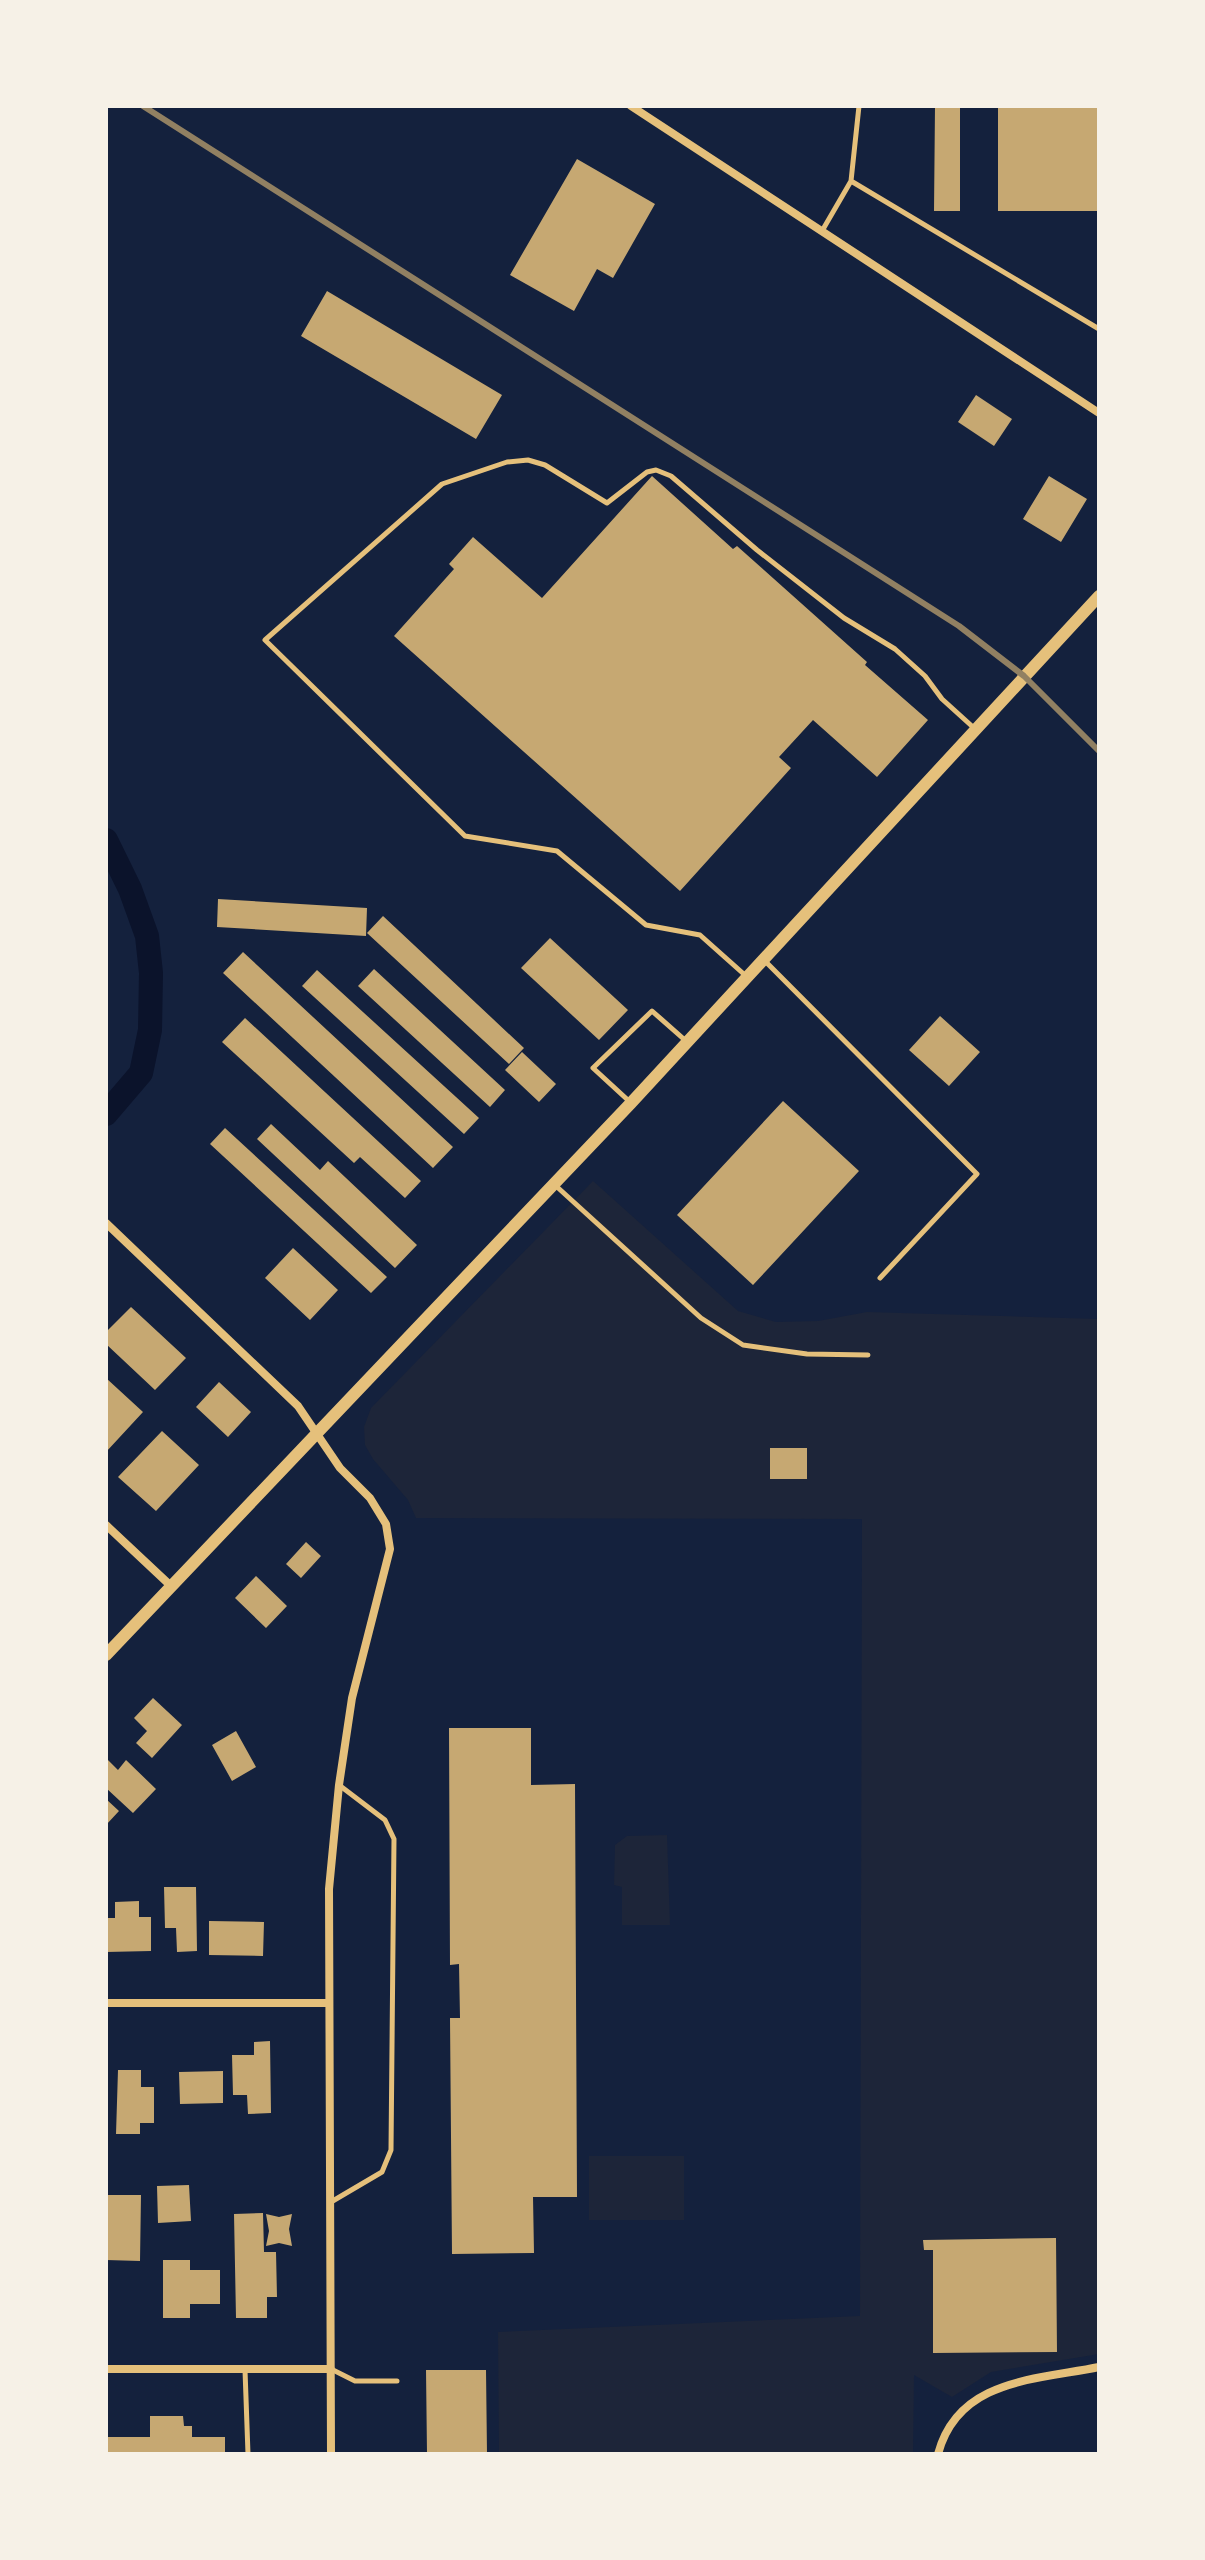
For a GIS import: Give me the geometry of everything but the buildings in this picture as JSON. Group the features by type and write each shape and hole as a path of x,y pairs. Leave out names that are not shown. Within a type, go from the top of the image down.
{"street":[{"path":"631,106 1099,413"},
{"path":"106,1655 631,1103 1099,596"},
{"path":"106,1223 298,1406 340,1468 370,1498 386,1524 390,1549 352,1698 339,1785 329,1889 331,2454"},
{"path":"106,1525 171,1586"},
{"path":"106,2003 329,2003"},
{"path":"938,2454 943,2434 962,2409 993,2389 1099,2367"},
{"path":"106,2369 331,2369"}],"lane":[{"path":"822,231 851,181 859,106"},
{"path":"851,181 1099,329"},
{"path":"747,977 700,935 646,925 557,851 465,836 265,640 442,484 507,462 528,460 545,465 607,503 647,472 656,470 671,476 757,550 844,618 895,649 975,730"},
{"path":"763,959 977,1174 880,1278"},
{"path":"631,1103 593,1068 652,1011 687,1042"},
{"path":"553,1182 701,1318 743,1345 807,1354 868,1355"},
{"path":"331,2203 382,2172 391,2150 394,1839 385,1820 339,1785"},
{"path":"245,2369 248,2454"},
{"path":"331,2369 355,2381 397,2381"}],"shaded area":[{"path":"593,1181 738,1311 776,1322 818,1321 867,1312 1099,1319 1099,2354 991,2372 952,2397 914,2375 913,2454 499,2454 498,2332 860,2316 862,1519 416,1518 408,1500 365,1445 364,1427 371,1408"},
{"path":"667,1835 670,1925 622,1925 622,1887 614,1885 615,1845 627,1836"},
{"path":"589,2156 684,2156 684,2220 589,2220"}],"waterway":[{"path":"106,840 130,889 147,936 151,973 150,1030 141,1073 106,1114"}],"railway":[{"path":"143,106 959,626 1024,676 1099,751"}]}
